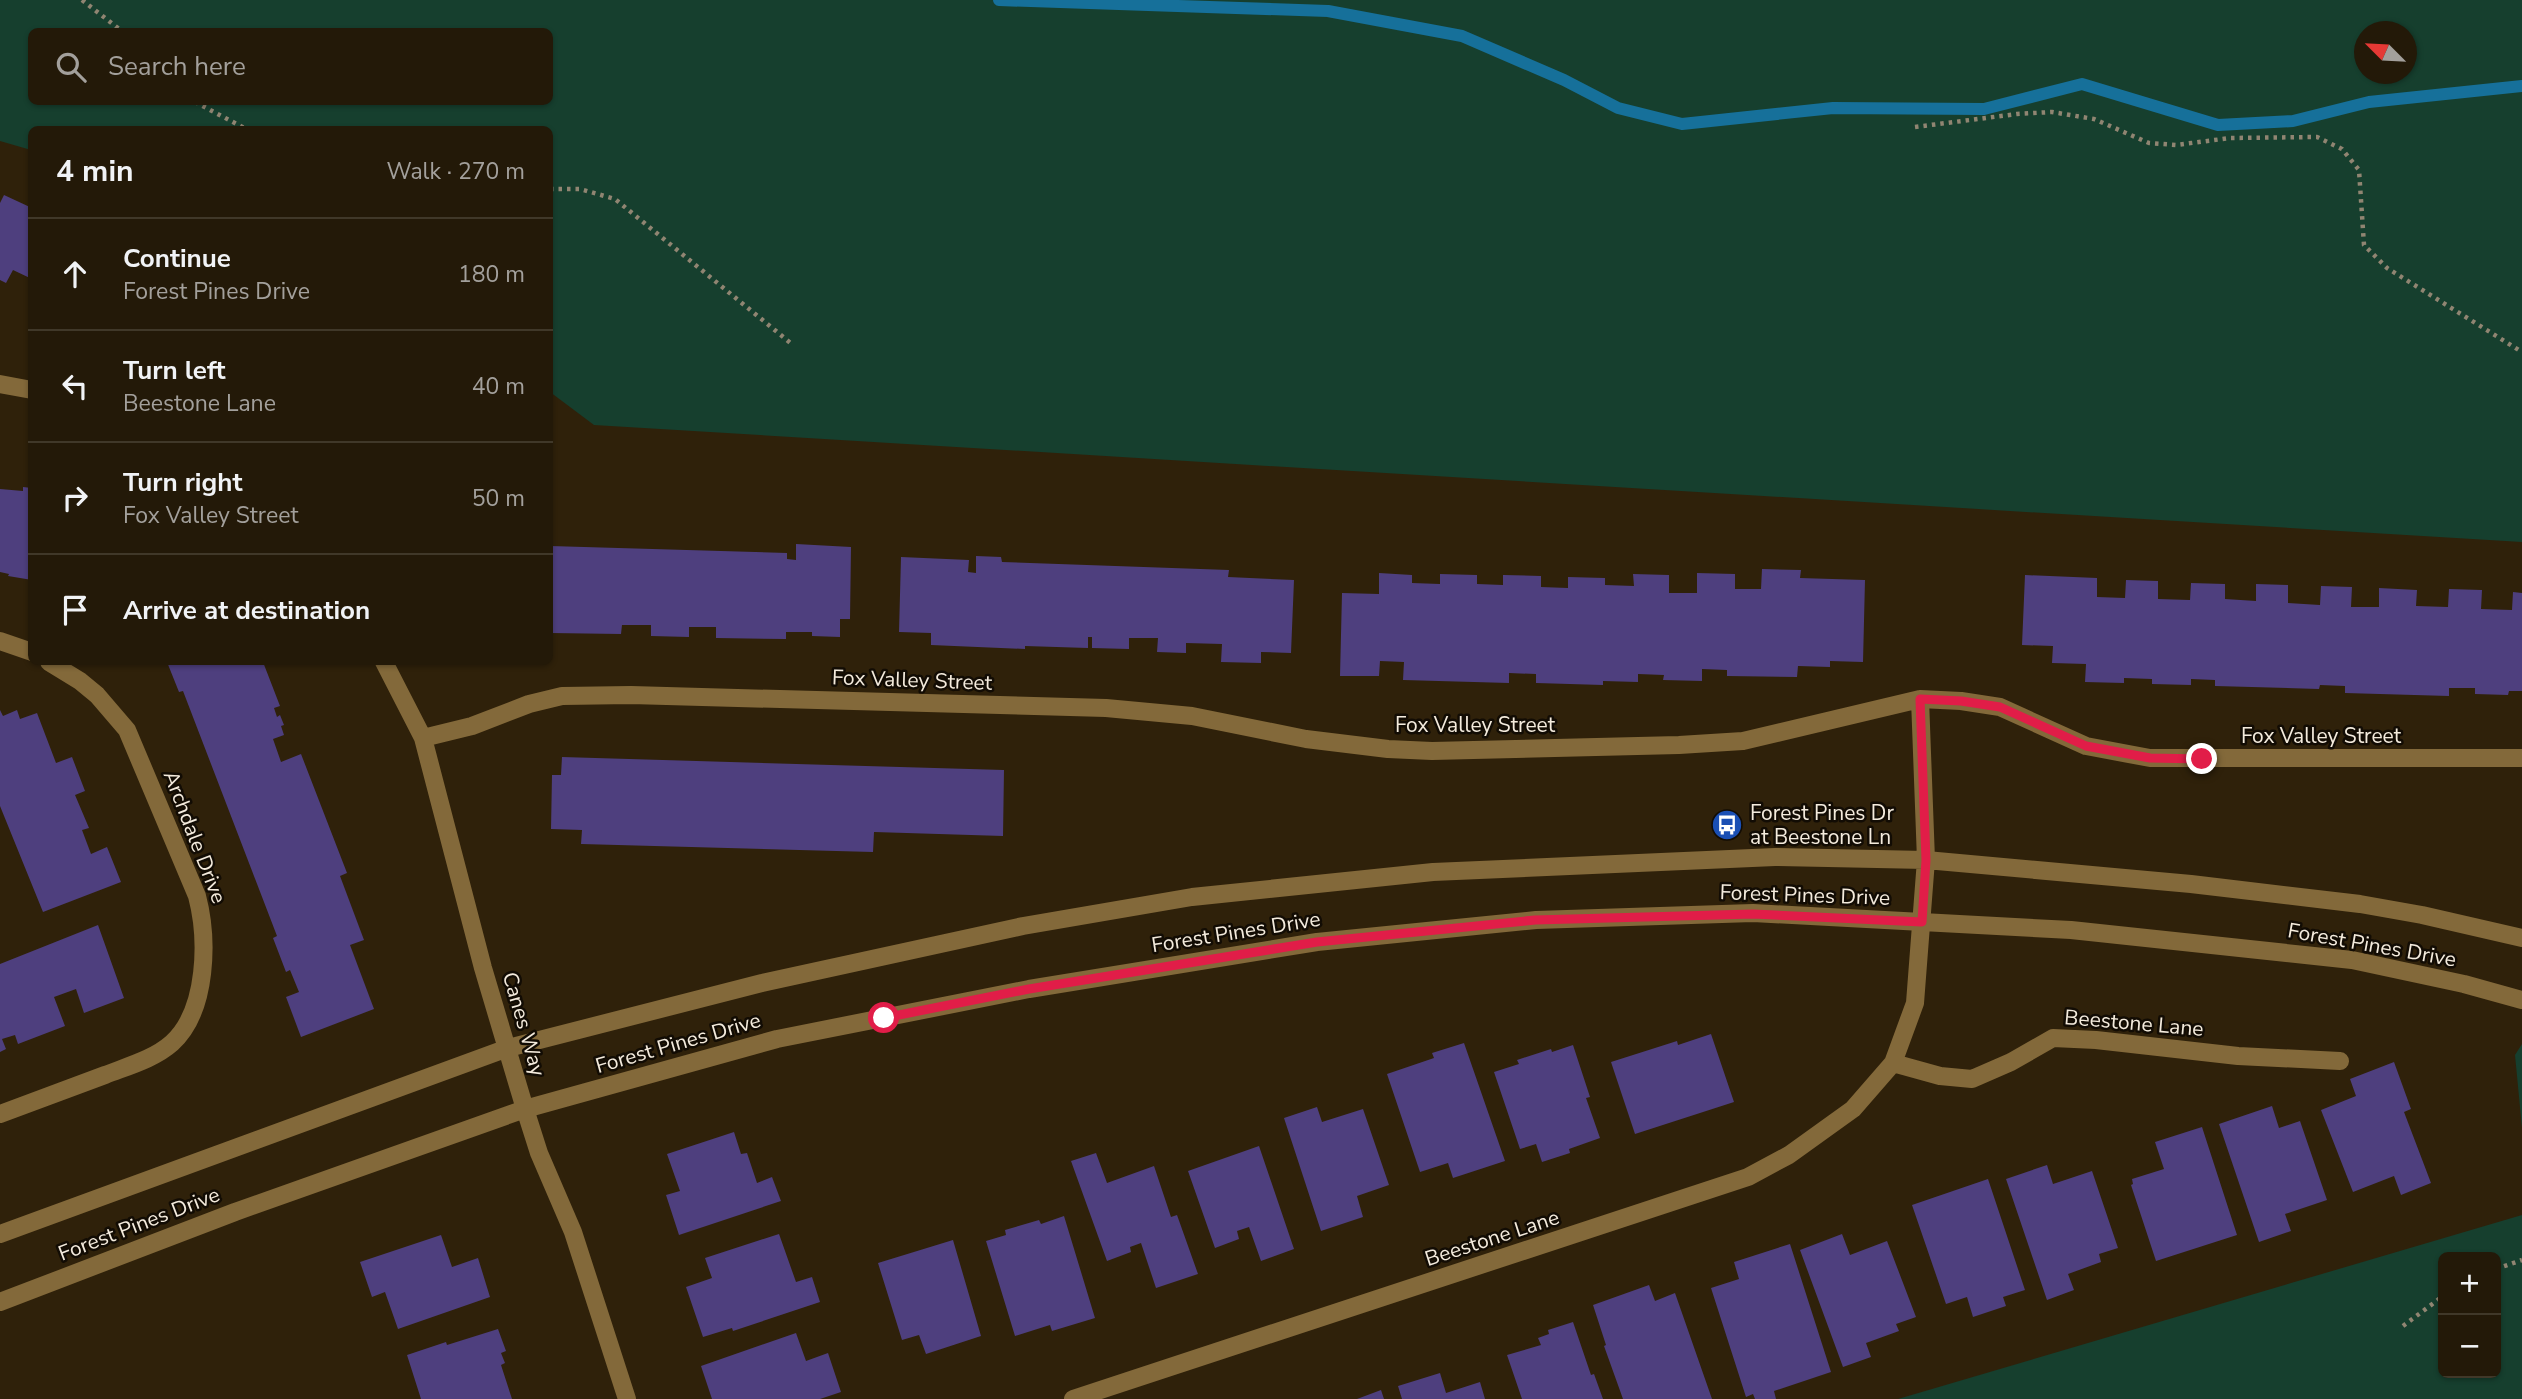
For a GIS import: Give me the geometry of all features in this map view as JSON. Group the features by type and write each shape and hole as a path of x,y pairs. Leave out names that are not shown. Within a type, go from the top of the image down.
{"street":[{"path":"0,384 28,389"},
{"path":"0,641 28,651"},
{"name":"Archdale Drive","path":"0,1114 145,1060 174,1042 193,1007 203,962 203,919 197,896 127,730 97,695 54,665"},
{"name":"Canes Way","path":"386,665 423,738 483,968 524,1110 539,1153 573,1232 627,1399"},
{"name":"Fox Valley Street","path":"423,738 472,726 528,704 562,696 631,695 1106,708 1192,716 1306,739 1388,749 1485,750 1679,745 1743,741 1920,699 2000,707 2086,746 2150,758 2522,758"},
{"name":"Beestone Lane","path":"1073,1399 1748,1177 1789,1155 1853,1110 1893,1063 1915,1003 1926,860 1920,699"},
{"name":"Forest Pines Drive","path":"0,1234 508,1048 762,983 1023,926 1192,897 1433,872 1775,857 1926,860 2024,871 2191,884 2360,904 2522,938"},
{"name":"Forest Pines Drive","path":"0,1302 235,1212 524,1110 777,1039 1029,989 1317,942 1535,920 1753,914 1922,922 2071,930 2352,960 2464,984 2522,1000"},
{"name":"Beestone Lane","path":"1893,1063 1940,1076 1972,1079 2011,1062 2053,1038 2096,1040 2238,1056 2340,1061"}],"path":[{"path":"82,0 118,28"},
{"path":"201,105 240,126"},
{"path":"1915,127 2052,112 2094,119 2149,142 2176,145 2230,138 2317,137 2342,149 2359,170 2364,245 2387,268 2522,352"},
{"path":"553,189 580,189 615,199 793,345"},
{"path":"2501,1267 2522,1260"},
{"path":"2403,1326 2438,1300"}],"green space":[{"path":"0,0 2522,0 2522,542 594,425 553,394 553,126 28,126 28,149 0,141"},
{"path":"2522,1044 2522,1128 2515,1055"},
{"path":"2522,1215 2522,1399 1898,1399"}],"building":[{"path":"4,195 28,206 28,277 13,270 6,283 0,280 0,203"},
{"path":"23,487 28,488 28,579 0,572 0,489 23,491"},
{"path":"796,544 851,547 850,619 840,619 840,637 812,636 812,632 786,632 786,639 716,638 716,627 689,627 689,637 651,636 651,625 622,625 621,634 553,633 553,546 787,553 787,559 796,560"},
{"path":"976,556 1001,557 1002,562 1229,570 1228,577 1294,580 1291,653 1261,652 1261,663 1221,662 1222,644 1186,643 1186,653 1157,652 1158,638 1129,638 1129,649 1092,648 1092,637 1088,637 1088,648 1025,646 1025,649 931,645 931,633 899,632 901,557 969,560 968,572 976,573"},
{"path":"1762,569 1801,570 1800,578 1865,580 1863,662 1830,661 1830,667 1798,666 1797,677 1727,676 1727,670 1702,669 1702,681 1663,680 1664,675 1638,674 1638,682 1603,681 1603,685 1536,683 1536,674 1509,673 1509,683 1403,680 1404,662 1380,661 1379,676 1340,676 1342,593 1379,594 1379,573 1412,575 1412,583 1440,584 1440,574 1477,575 1477,584 1503,585 1503,575 1541,576 1541,587 1568,588 1568,577 1605,578 1605,585 1634,586 1633,574 1669,575 1669,593 1697,593 1697,573 1735,574 1735,589 1761,589"},
{"path":"2025,575 2097,578 2097,597 2125,598 2126,580 2158,581 2158,599 2190,600 2191,583 2225,584 2225,599 2256,601 2256,584 2288,585 2288,603 2320,605 2321,586 2352,587 2351,607 2379,607 2379,588 2417,590 2416,606 2448,607 2449,589 2482,590 2481,609 2512,610 2513,592 2522,593 2522,691 2509,691 2508,695 2475,694 2475,688 2449,688 2449,696 2345,693 2345,686 2320,685 2319,689 2215,686 2215,680 2191,679 2191,685 2152,684 2152,679 2124,678 2124,683 2085,682 2086,664 2052,663 2053,646 2022,645"},
{"path":"168,665 264,665 280,706 274,708 284,725 281,726 284,735 273,739 281,762 301,754 347,873 340,876 364,940 350,945 374,1009 301,1037 286,997 299,992 290,970 286,972 273,938 277,936 183,691 179,692"},
{"path":"0,710 3,716 17,710 20,719 37,713 56,763 72,757 85,791 75,795 89,828 82,830 91,854 107,847 121,882 43,912 0,806"},
{"path":"562,757 1004,770 1003,836 874,832 873,852 581,844 582,830 551,829 552,775 561,775"},
{"path":"98,925 124,998 84,1013 76,989 54,997 65,1026 18,1044 15,1035 2,1039 6,1049 0,1052 0,964"},
{"path":"1711,1034 1734,1102 1635,1134 1611,1062 1677,1041 1678,1045"},
{"path":"1464,1043 1505,1161 1453,1178 1448,1163 1420,1172 1387,1074 1434,1058 1432,1053"},
{"path":"1573,1045 1590,1097 1586,1098 1600,1138 1569,1149 1570,1153 1542,1162 1536,1144 1520,1149 1494,1072 1519,1064 1517,1060"},
{"path":"2394,1062 2411,1109 2404,1112 2431,1183 2401,1195 2394,1176 2353,1192 2321,1110 2356,1096 2350,1079"},
{"path":"2272,1106 2279,1128 2300,1121 2327,1200 2285,1214 2291,1231 2259,1242 2219,1124"},
{"path":"1317,1107 1322,1122 1363,1109 1389,1185 1357,1196 1363,1217 1321,1231 1284,1118"},
{"path":"2202,1127 2237,1235 2156,1261 2131,1185 2132,1179 2164,1169 2155,1142"},
{"path":"734,1132 741,1154 747,1153 757,1183 772,1177 781,1201 679,1235 666,1195 680,1191 667,1154"},
{"path":"1259,1146 1294,1249 1261,1261 1249,1227 1237,1231 1239,1239 1215,1248 1188,1171"},
{"path":"1096,1153 1107,1183 1154,1166 1171,1217 1177,1215 1198,1274 1156,1288 1141,1243 1130,1247 1131,1252 1107,1261 1071,1161"},
{"path":"2047,1165 2053,1184 2092,1171 2118,1248 2099,1254 2101,1262 2068,1274 2074,1290 2047,1300 2006,1179"},
{"path":"1988,1179 2025,1290 2003,1297 2006,1306 1973,1317 1967,1297 1946,1304 1912,1205"},
{"path":"1064,1216 1095,1318 1052,1331 1050,1325 1015,1336 986,1241 1006,1235 1005,1230 1039,1220 1041,1224"},
{"path":"779,1234 796,1282 812,1277 820,1302 733,1331 732,1328 703,1337 686,1287 712,1278 705,1258"},
{"path":"1842,1234 1850,1255 1887,1241 1916,1317 1896,1324 1899,1331 1866,1343 1871,1357 1843,1367 1800,1250"},
{"path":"441,1235 452,1267 478,1258 490,1297 398,1329 385,1292 372,1297 360,1262"},
{"path":"953,1240 981,1336 926,1354 919,1335 902,1340 878,1263"},
{"path":"1790,1244 1831,1372 1774,1391 1776,1399 1755,1399 1753,1394 1746,1397 1711,1288 1739,1279 1734,1262"},
{"path":"1649,1285 1655,1301 1675,1293 1712,1399 1623,1399 1593,1305"},
{"path":"1573,1322 1591,1375 1594,1374 1603,1399 1522,1399 1507,1355 1541,1345 1538,1338 1549,1334 1548,1330"},
{"path":"498,1329 506,1351 501,1353 505,1363 501,1365 512,1399 421,1399 407,1355"},
{"path":"796,1333 806,1361 828,1353 841,1392 820,1399 712,1399 701,1366"},
{"path":"1440,1373 1446,1393 1480,1382 1485,1399 1402,1399 1398,1386"},
{"path":"1381,1390 1384,1399 1357,1399"}],"waterway":[{"path":"999,0 1328,11 1462,36 1564,80 1618,108 1682,124 1833,108 1984,109 2082,84 2218,125 2293,121 2369,102 2522,86"}],"place":[{"name":"Forest Pines Dr at Beestone Ln","path":"1727,825"}],"route":[{"path":"884,1018 1029,989 1317,942 1535,920 1753,914 1922,922 1926,860 1920,699 2000,707 2086,746 2150,758 2202,759"}]}
